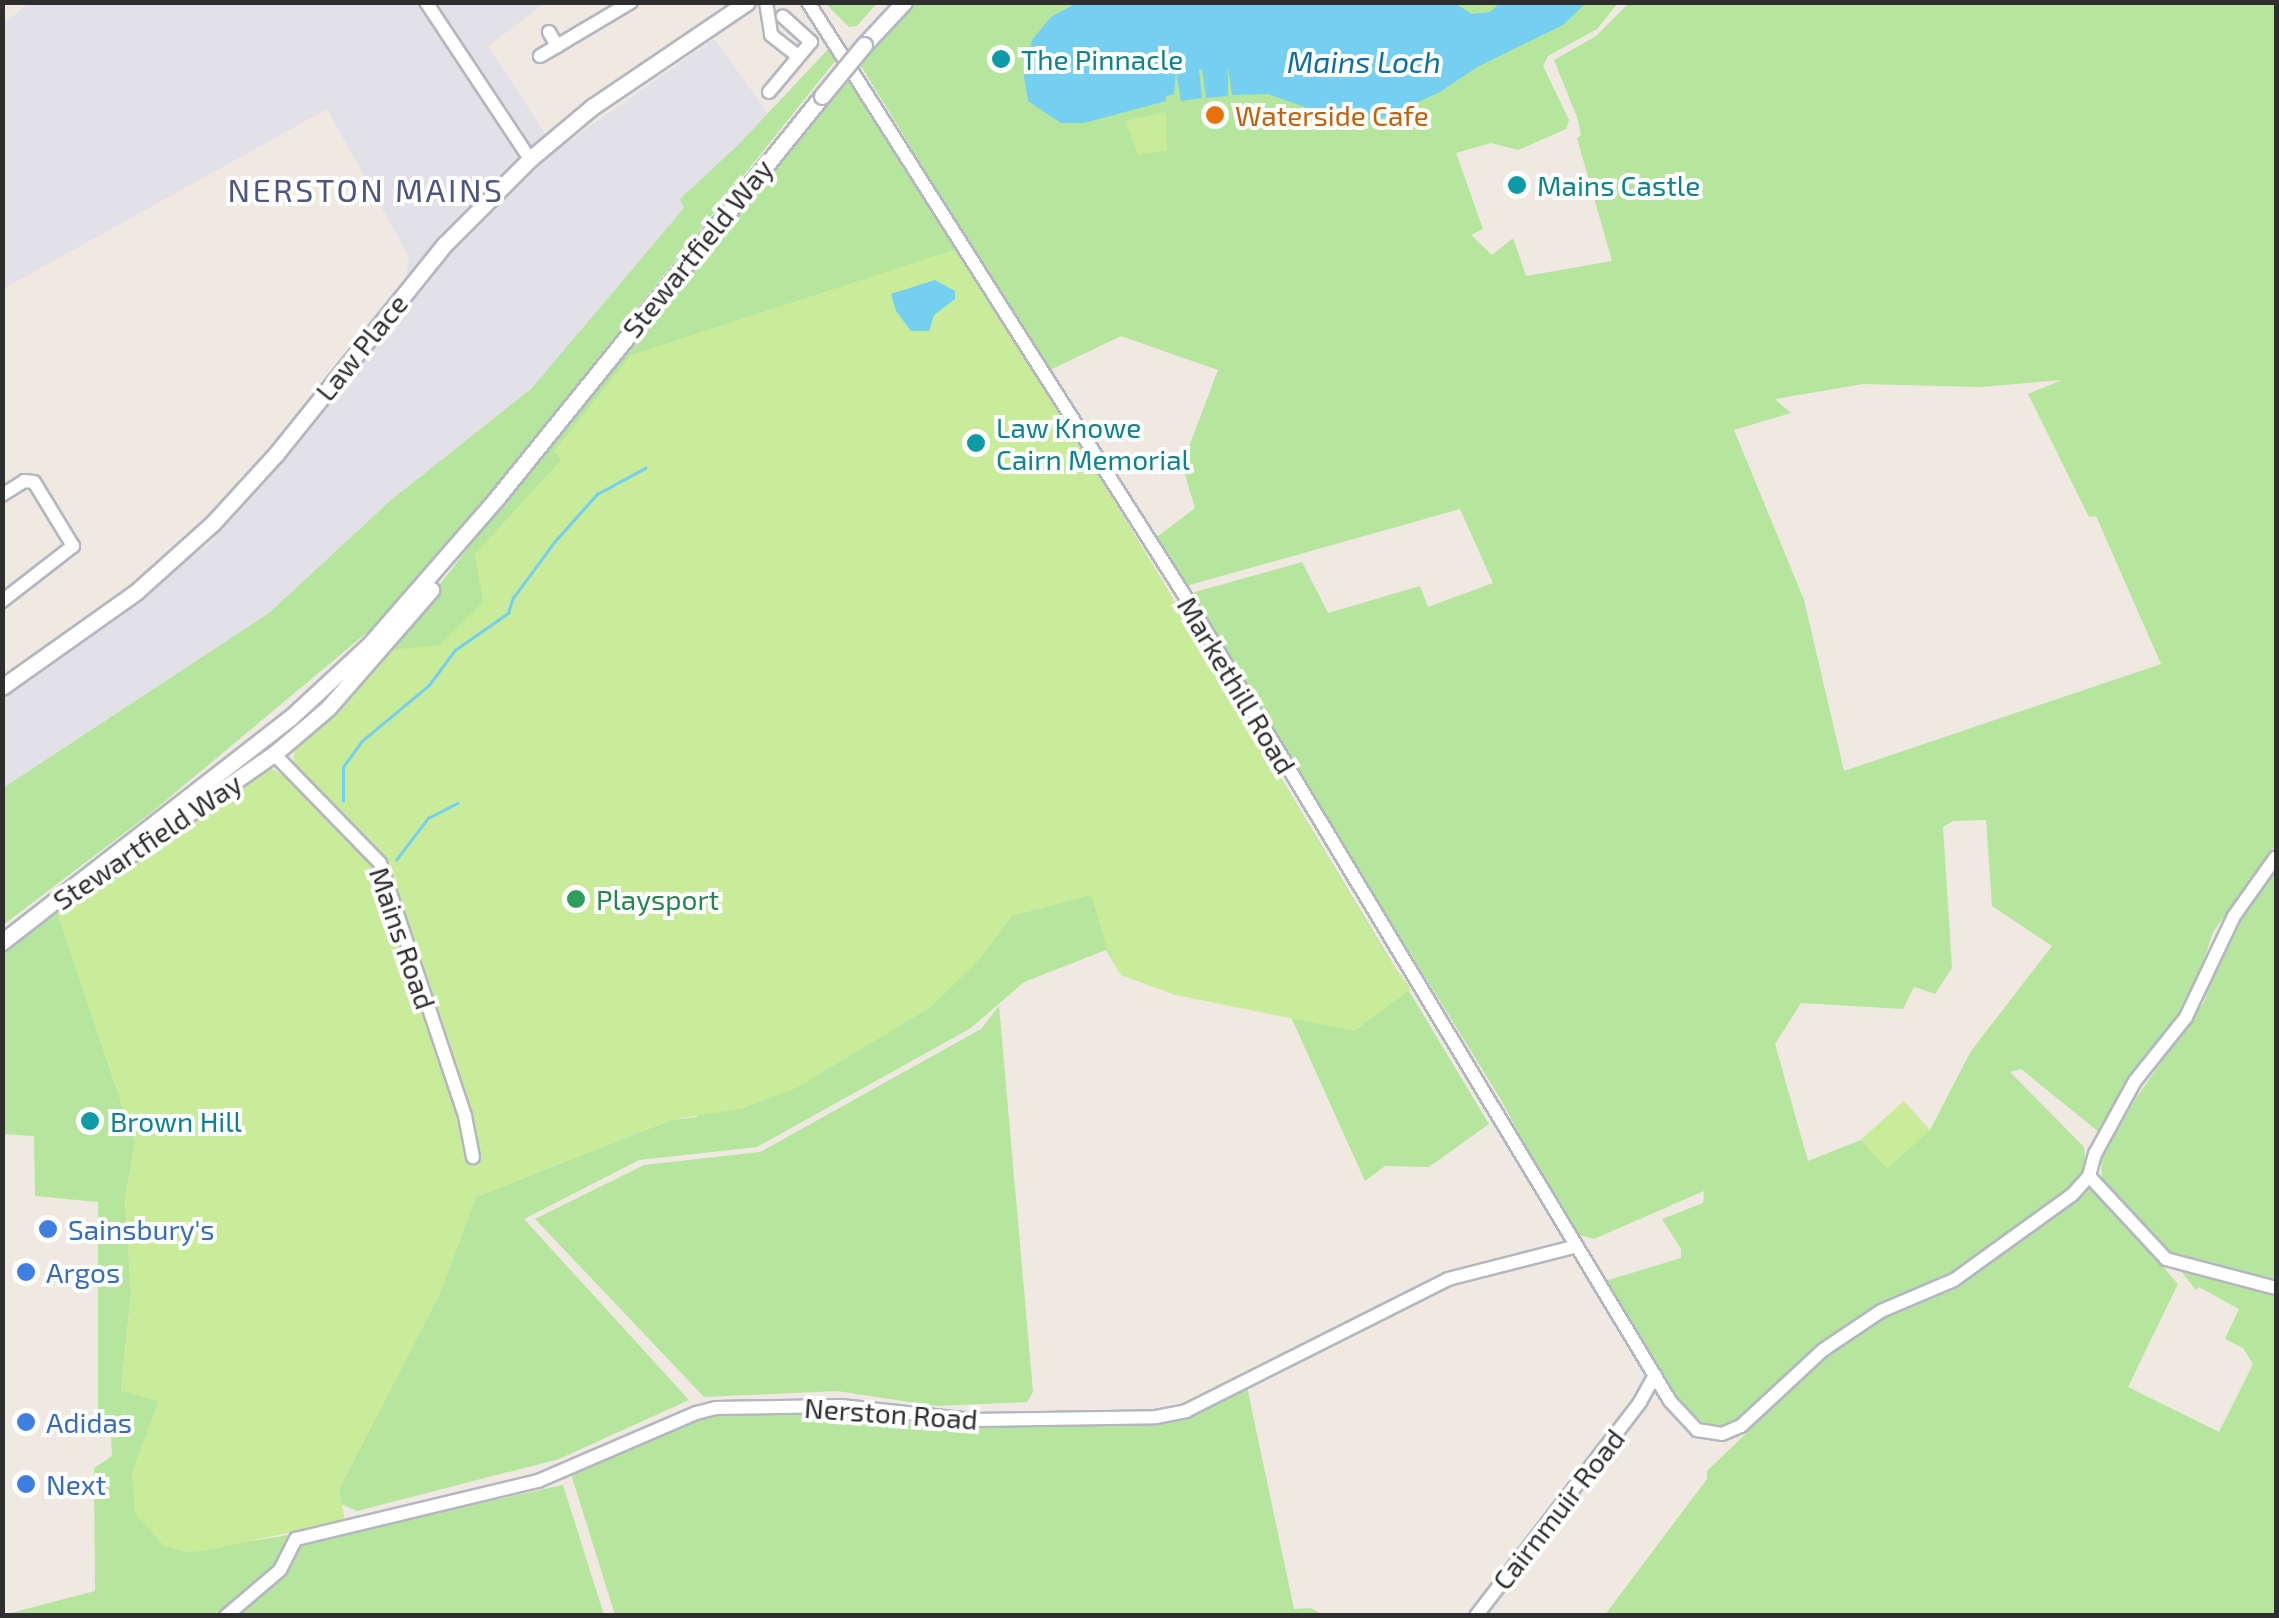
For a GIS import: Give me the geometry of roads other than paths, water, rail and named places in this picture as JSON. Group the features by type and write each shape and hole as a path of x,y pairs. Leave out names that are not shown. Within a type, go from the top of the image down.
{"street":[{"path":"426,2 530,159"},
{"path":"540,56 632,2"},
{"name":"Law Place","path":"2,686 136,592 213,523 276,454 444,246 530,159 592,106 704,36 727,9 747,2"},
{"path":"766,2 772,35 798,56"},
{"name":"Markethill Road","path":"808,2 1183,593 1334,850 1392,938 1655,1375"},
{"name":"Stewartfield Way","path":"36,917 324,688 370,644 496,499 822,96 904,2"},
{"path":"769,92 811,42 783,17"},
{"path":"548,32 557,46"},
{"path":"2,495 24,481 34,482 73,547 2,601"},
{"name":"Stewartfield Way","path":"2,942 274,754 328,708 376,659 496,499"},
{"name":"Mains Road","path":"274,754 380,864 464,1116 473,1157"},
{"path":"1655,1375 1670,1401 1697,1430 1722,1434 1741,1426 1822,1350 1881,1311 1954,1280 2072,1196 2089,1176 2095,1154 2136,1081 2186,1018 2234,916 2276,857"},
{"path":"2089,1176 2166,1259 2276,1288"},
{"name":"Nerston Road","path":"226,1616 280,1570 296,1539 538,1480 696,1413 716,1408 823,1406 975,1420 1156,1418 1186,1412 1448,1279 1578,1246"},
{"name":"Cairnmuir Road","path":"1476,1616 1640,1402 1655,1375"},
{"name":"Cairnmuir Road","path":"1640,1402 1670,1401"}],"water":[{"name":"Mains Loch","path":"1453,2 1472,14 1490,12 1500,3 1586,3 1563,25 1479,66 1438,93 1380,119 1336,118 1268,94 1232,95 1228,66 1228,96 1206,98 1202,69 1202,98 1181,101 1176,71 1174,94 1166,96 1166,101 1084,123 1061,123 1028,101 1024,77 1032,40 1051,17 1077,3"},
{"path":"935,280 955,291 955,299 934,315 929,331 911,331 896,311 891,294"}],"waterway":[{"path":"343,801 343,767 362,741 429,685 455,650 508,613 513,598 555,541 597,494 645,468"},
{"path":"396,860 428,818 457,803"}],"place":[{"name":"The Pinnacle","path":"1001,59"},
{"name":"Waterside Cafe","path":"1215,115"},
{"name":"Mains Castle","path":"1517,185"},
{"name":"Law Knowe Cairn Memorial","path":"976,443"},
{"name":"Playsport","path":"576,899"},
{"name":"Brown Hill","path":"90,1121"},
{"name":"Sainsbury's","path":"48,1229"},
{"name":"Argos","path":"26,1272"},
{"name":"Adidas","path":"26,1422"},
{"name":"Next","path":"26,1484"}],"district":[{"name":"NERSTON MAINS","path":"366,189"}]}
